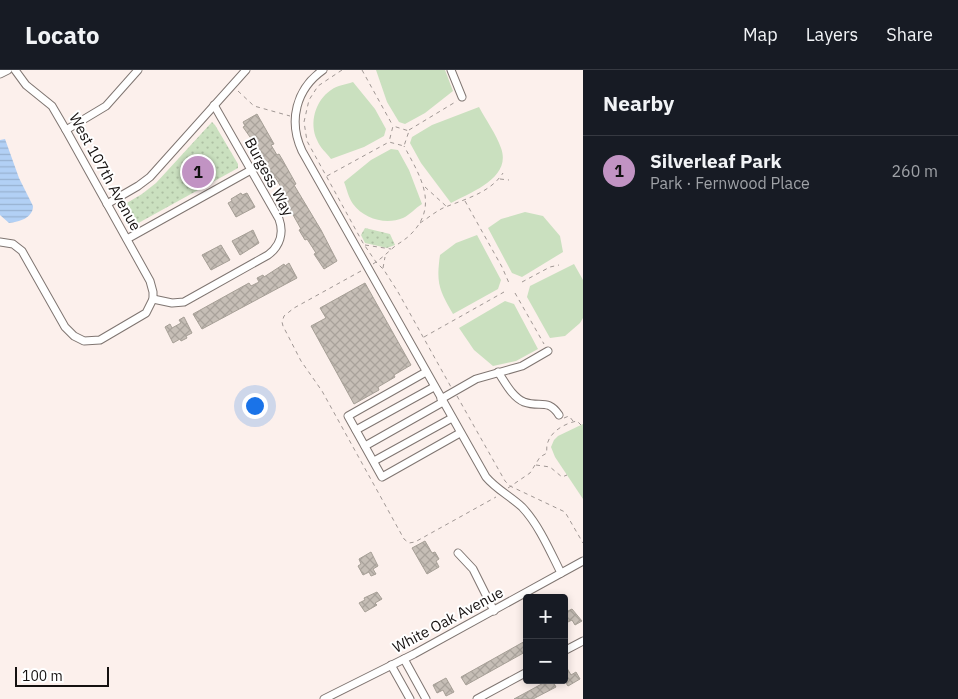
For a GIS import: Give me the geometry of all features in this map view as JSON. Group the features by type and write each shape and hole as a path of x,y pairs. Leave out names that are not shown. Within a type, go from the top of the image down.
{"street":[{"path":"0,74 8,70"},
{"name":"West 107th Avenue","path":"15,70 26,85 52,106 150,281 154,292 153,299"},
{"path":"66,130 106,106 138,70"},
{"path":"107,204 150,177 246,70"},
{"path":"323,70 303,90 298,103 295,118 296,137 302,151 486,477 499,490 520,505 531,518 561,573"},
{"path":"450,70 462,97"},
{"name":"Burgess Way","path":"153,299 172,303 184,302 268,255 276,249 281,235 280,224 214,105"},
{"path":"127,239 251,170"},
{"path":"0,242 13,244 24,254 65,327 78,339 90,341 105,337 142,316 149,309 153,299"},
{"path":"365,446 476,379 527,364 548,351"},
{"path":"426,372 348,416 382,477 460,433"},
{"path":"498,372 513,394 521,400 528,403 549,405 554,408 560,418"},
{"path":"356,430 434,386"},
{"path":"374,461 452,418"},
{"path":"458,553 473,569 494,611"},
{"name":"White Oak Avenue","path":"324,699 391,666 583,561"},
{"path":"568,649 583,641"},
{"path":"404,659 426,699"},
{"path":"391,666 410,699"},
{"path":"477,699 523,674"}],"path":[{"path":"342,70 318,86 309,100 305,113 304,127 306,137 365,244 376,262 383,268 498,471 510,486 565,512 583,543"},
{"path":"362,70 393,126 389,142"},
{"path":"238,90 254,106 295,118"},
{"path":"376,262 409,237 419,223 426,204 424,186 404,146 409,131 462,97"},
{"path":"393,126 409,131"},
{"path":"326,176 389,142 404,146"},
{"path":"419,223 447,207 485,190 499,179 503,173"},
{"path":"499,179 509,180"},
{"path":"424,186 447,207"},
{"path":"464,200 502,266 509,283"},
{"path":"365,244 391,250"},
{"path":"383,268 386,256"},
{"path":"522,282 550,267 560,265"},
{"path":"423,338 504,292"},
{"path":"515,293 548,351"},
{"path":"560,418 569,416 573,422"},
{"path":"510,486 529,474 541,456 547,453 547,442 550,436 566,424 578,421 581,425"},
{"path":"535,465 551,467 562,477 567,475"}],"green space":[{"path":"376,70 445,70 453,91 425,113 405,124 399,122 387,102"},
{"path":"353,82 375,109 386,129 384,136 364,147 331,159 320,145 315,133 314,120 317,106 331,90"},
{"path":"479,107 501,148 503,159 501,168 488,183 451,203 421,163 410,143 412,137 432,125"},
{"path":"212,122 238,164 238,168 133,226 129,226 120,207 156,183"},
{"path":"391,149 398,150 409,170 422,204 403,218 383,221 363,214 353,204 344,182 371,160"},
{"path":"525,212 543,216 560,236 563,252 522,277 512,273 488,228 501,219"},
{"path":"365,228 390,234 395,245 387,248 365,243 361,235"},
{"path":"477,235 501,280 498,289 453,314 444,299 440,286 438,273 440,255 456,243"},
{"path":"574,264 583,280 583,318 565,336 550,338 527,297 530,286"},
{"path":"505,301 514,304 538,349 516,361 493,366 474,350 459,328"},
{"path":"583,424 583,499 555,457 551,447 558,436"}],"water":[{"path":"5,139 19,178 33,206 31,214 21,220 9,223 0,215 0,140"}],"building":[{"path":"257,114 274,144 271,145 282,159 296,184 294,185 337,261 324,269 309,242 307,239 305,240 299,230 301,229 278,188 281,187 275,177 272,178 269,173 271,172 258,153 257,147 243,127 245,126 243,122"},
{"path":"241,193 242,195 247,193 255,207 236,217 228,203"},
{"path":"253,230 259,243 240,255 232,241"},
{"path":"221,245 230,260 211,270 202,255"},
{"path":"289,263 297,278 202,329 193,314 249,283 251,286 259,282 257,278 263,275 264,277 284,264 285,266"},
{"path":"365,283 411,365 378,387 379,390 354,404 311,326 326,318 320,308"},
{"path":"184,317 192,333 186,336 187,338 173,343 165,327 170,324 172,328 181,323 179,320"},
{"path":"425,541 432,553 435,552 439,559 436,561 439,567 427,574 412,548"},
{"path":"371,552 378,566 373,569 376,574 371,576 369,572 363,575 358,566 361,564 359,559"},
{"path":"377,592 382,599 375,603 377,605 365,612 359,603 365,600 364,598"},
{"path":"572,609 582,621 575,625 572,620 568,622 568,611"},
{"path":"523,642 523,653 466,685 461,677"},
{"path":"568,670 571,675 576,672 580,679 568,686"},
{"path":"446,678 454,692 446,696 443,690 437,693 433,685"},
{"path":"542,684 554,684 556,687 533,699 514,699"}],"place":[{"name":"Silverleaf Park","path":"198,172"}]}
